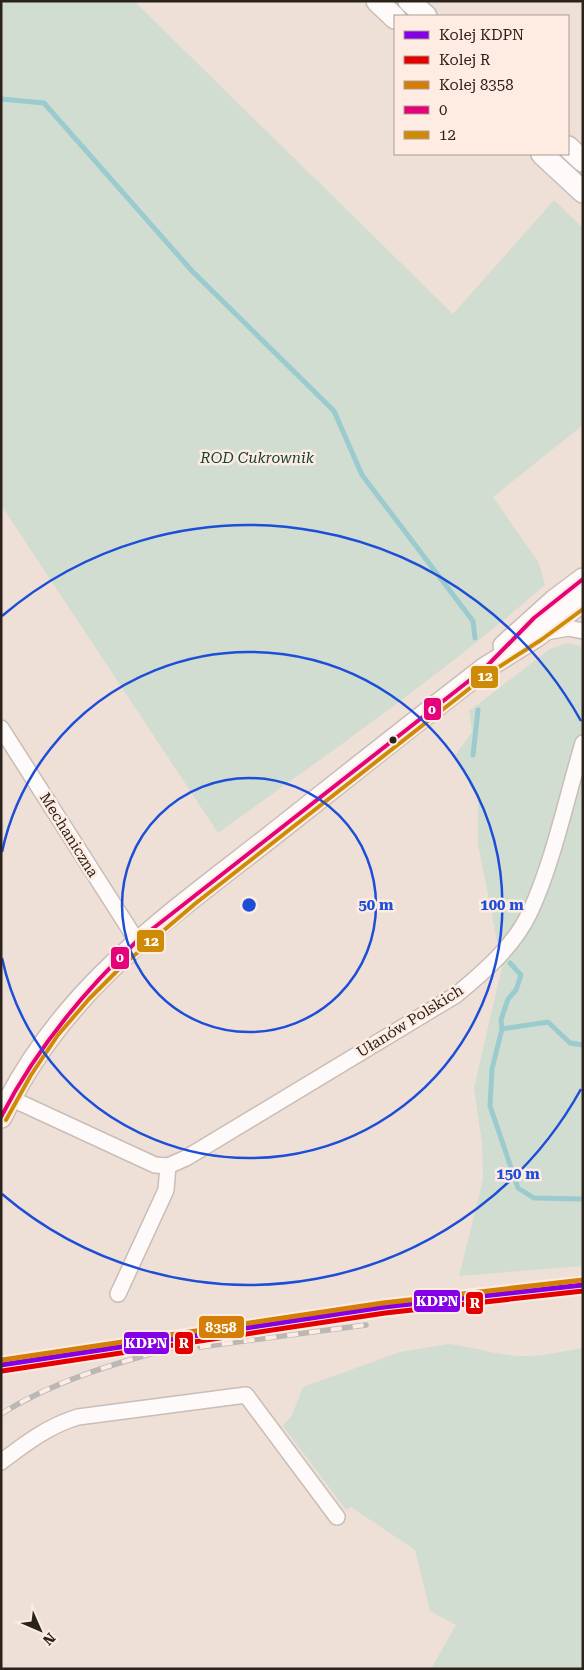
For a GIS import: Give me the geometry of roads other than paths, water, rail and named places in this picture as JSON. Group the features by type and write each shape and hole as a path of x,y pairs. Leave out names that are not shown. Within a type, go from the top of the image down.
{"main road":[{"path":"377,1 394,17"},
{"path":"409,1 425,15"},
{"path":"569,149 583,161"},
{"path":"543,155 583,192"},
{"path":"484,669 534,618 583,578"},
{"path":"6,1108 50,1035 80,998 137,941 484,669 538,636 583,601"}],"street":[{"path":"538,636 563,628 583,631"},
{"name":"Mechaniczna","path":"4,738 137,941"},
{"name":"Ułanów Polskich","path":"168,1166 186,1158 456,995 476,979 513,938 530,913 543,880 583,744"},
{"path":"6,1108 155,1165 168,1166 166,1190 118,1294"},
{"path":"1,1462 37,1435 58,1423 78,1417 246,1395 338,1517"}],"waterway":[{"path":"1,99 44,103 192,271 334,411 362,475 473,621 475,638"},
{"path":"473,755 478,710"},
{"path":"510,963 521,975 516,990 508,999 501,1020 502,1029 492,1069 490,1106 518,1188 534,1198 583,1199"},
{"path":"502,1029 548,1022 570,1043 583,1045"}],"railway":[{"path":"1,1414 42,1392 106,1367 202,1341 292,1321"},
{"path":"200,1347 366,1325"}],"rail line":[{"name":"8358","path":"2,1360 383,1303 583,1280"},
{"name":"KDPN","path":"1,1365 384,1307 583,1285"},
{"name":"R","path":"2,1371 385,1313 583,1291"}],"park label":[{"name":"ROD Cukrownik","path":"257,458"}]}
